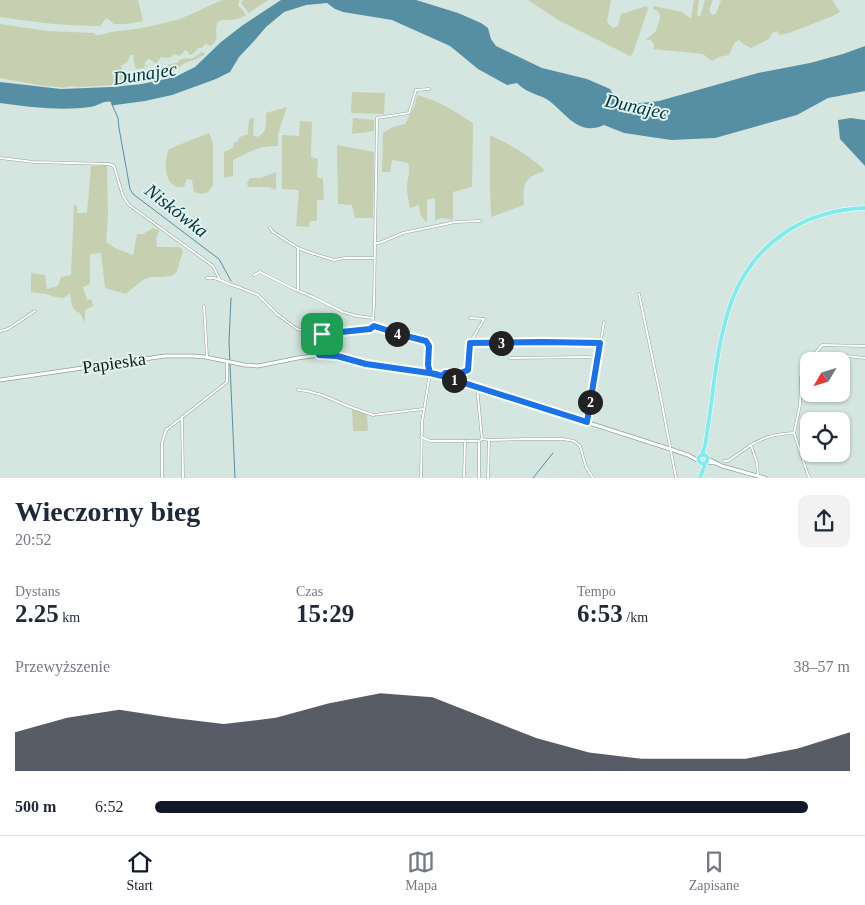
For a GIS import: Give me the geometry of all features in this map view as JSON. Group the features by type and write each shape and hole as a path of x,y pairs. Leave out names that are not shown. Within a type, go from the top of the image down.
{"main road":[{"path":"700,475 724,323 734,294 746,272 755,259 787,231 821,215 835,211 865,208"}],"street":[{"path":"374,326 377,118 409,113 416,90 429,89"},
{"path":"0,158 34,162 109,164 114,166 123,196 130,205 213,266 220,280"},
{"path":"374,244 403,233 455,222 480,221"},
{"path":"270,228 273,232 298,248 334,260 374,258"},
{"path":"298,248 298,291"},
{"path":"254,274 260,272 343,312 373,318"},
{"path":"207,278 214,278 258,295 297,329 310,333 322,334 370,329 374,326 426,341 429,346 428,365 430,373 421,436 421,478"},
{"path":"639,294 676,478"},
{"path":"204,306 208,357"},
{"path":"0,331 8,329 35,311"},
{"path":"442,376 445,373 461,373 468,370 470,343 484,319 470,318"},
{"path":"587,422 604,322"},
{"path":"319,355 322,334"},
{"path":"470,343 600,343"},
{"path":"810,478 794,433 800,405 801,377 804,367 822,345 865,346"},
{"name":"Papieska","path":"0,380 165,356 208,357 252,366 319,355 337,356 366,364 442,376 703,460 765,478"},
{"path":"850,356 865,358"},
{"path":"510,358 598,358"},
{"path":"162,478 162,443 166,430 227,382 229,362"},
{"path":"477,386 482,439"},
{"path":"298,390 334,399 373,415 424,409"},
{"path":"182,417 183,478"},
{"path":"724,461 728,461 762,438 775,434 794,433"},
{"path":"421,436 430,441 479,441 482,439 574,441 580,446 586,467 593,478"},
{"path":"488,478 489,440"},
{"path":"464,441 464,477"},
{"path":"479,441 479,478"},
{"path":"751,445 759,476"}],"green space":[{"path":"0,0 138,0 143,21 114,24 107,18 99,26 86,26 12,19 0,17"},
{"path":"222,0 239,0 238,6 246,15 235,20 219,21 216,27 216,39 213,44 210,46 206,43 191,55 185,50 180,56 173,54 172,57 161,57 156,64 149,59 146,61 144,68 137,69 133,55 130,55 127,62 121,66 124,73 129,72 133,74 134,81 129,84 71,86 63,88 0,78 0,24 48,31 101,35 180,19"},
{"path":"244,0 268,0 249,13 242,5 241,2"},
{"path":"528,0 611,0 607,22 613,28 618,26 621,14 647,6 648,9 633,53 630,56 560,21"},
{"path":"694,0 699,0 697,15 700,17 705,0 713,0 709,10 712,15 716,14 721,0 832,0 840,12 789,33 780,35 777,31 772,33 769,39 751,48 739,40 735,42 729,55 712,61 703,54 653,49 654,45 651,40 646,40 656,31 660,18 659,12 653,9 654,6 682,12 691,19"},
{"path":"202,52 205,53 204,55 185,63 167,76 138,80 136,76 153,69 161,68 165,70 168,65 181,59 193,58"},
{"path":"352,92 385,93 384,114 351,113"},
{"path":"417,95 440,103 473,123 472,187 453,192 453,220 442,218 435,220 435,198 427,200 427,223 420,214 419,205 410,208 407,191 408,163 392,160 390,172 382,172 383,133 393,127 405,124 415,105"},
{"path":"287,107 278,134 278,146 260,148 233,160 233,176 224,178 224,152 233,148 234,143 240,137 248,134 249,119 254,118 253,135 257,137 265,130 266,113"},
{"path":"353,118 374,120 374,131 352,134"},
{"path":"300,121 312,122 311,157 318,159 317,177 323,179 324,200 317,200 317,221 310,221 309,227 296,226 299,190 282,189 282,135 299,136"},
{"path":"209,133 213,143 213,185 208,192 202,194 194,192 192,180 187,179 184,187 177,187 172,184 166,167 169,149"},
{"path":"490,135 512,146 545,171 532,176 526,182 524,186 524,205 491,217 490,190"},
{"path":"337,145 374,152 373,218 355,218 352,205 338,204"},
{"path":"107,165 108,216 106,242 115,248 133,255 137,234 143,234 153,228 159,230 156,238 157,247 179,247 182,249 182,254 175,274 167,277 145,279 126,294 105,288 101,253 90,254 90,284 83,287 87,300 91,299 93,306 85,310 84,321 80,313 73,308 70,293 64,298 31,292 31,273 45,275 47,289 58,286 61,277 71,275 74,206 77,205 77,213 87,213 91,166"},
{"path":"276,172 276,190 269,187 248,187 247,183 250,178 261,178"},
{"path":"352,409 367,415 368,431 353,431"}],"water":[{"name":"Dunajec","path":"281,0 416,0 458,13 481,23 488,28 491,39 496,46 542,68 587,79 610,89 623,103 659,101 758,73 810,63 865,46 865,91 828,98 797,115 715,138 671,140 624,133 604,125 587,128 573,122 544,97 526,90 517,83 507,85 478,69 450,46 392,20 343,12 327,3 306,5 284,12 266,27 239,57 230,72 172,95 112,106 112,102 106,102 93,106 68,109 0,103 0,82 61,89 142,84 175,77 195,67 221,42"},
{"path":"851,118 865,120 865,166 840,139 838,120"}],"waterway":[{"name":"Niskówka","path":"110,100 118,118 130,189 133,194 219,259 231,281"},
{"name":"Niskówka","path":"231,298 229,342 235,478"},
{"path":"533,478 553,453"}],"route":[{"path":"322,334 319,355 337,356 366,364 436,374 477,386 587,422 600,343 470,343 468,370 461,373 445,373 442,376 436,374 430,373 428,365 429,346 426,341 374,326 370,329 322,334"}]}
